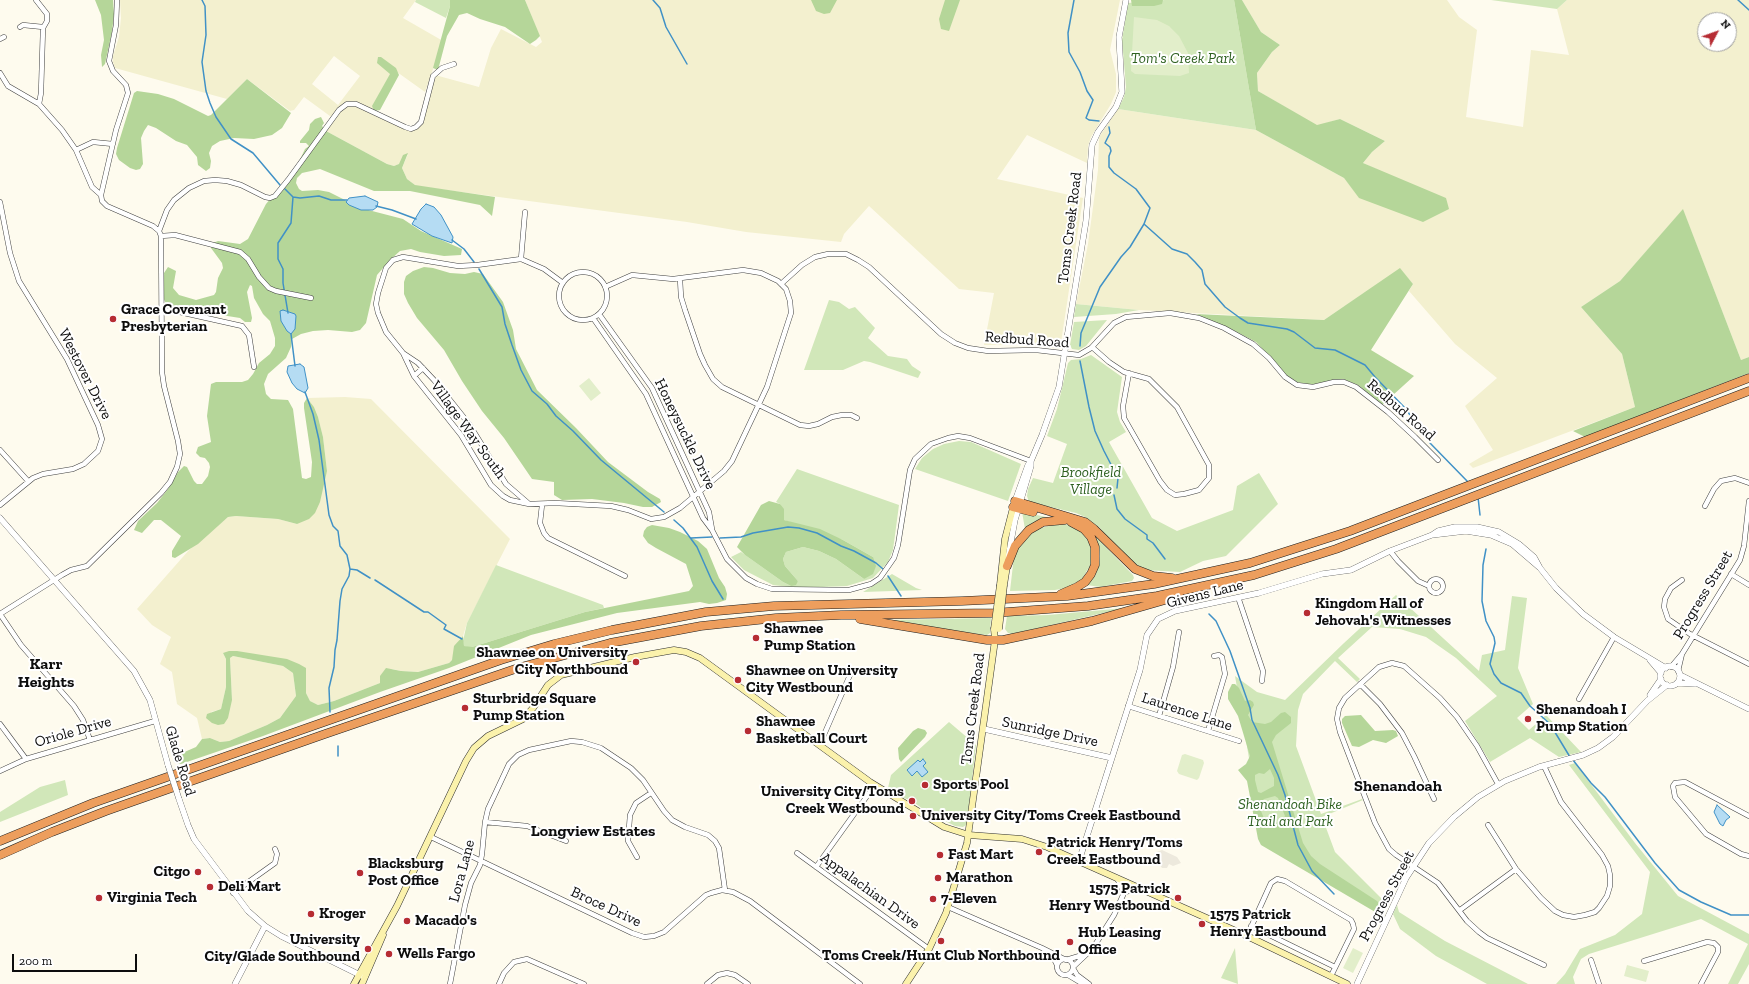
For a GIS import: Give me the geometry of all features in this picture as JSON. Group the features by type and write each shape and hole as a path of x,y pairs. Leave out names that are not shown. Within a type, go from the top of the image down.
{"highway":[{"path":"0,841 93,803 320,723 519,655 592,634 670,618 746,608 796,604 1047,598 1136,587 1186,578 1250,563 1332,537 1749,378"},
{"path":"0,855 64,827 124,805 506,672 551,658 617,641 701,626 769,619 841,615 994,613 1047,610 1138,599 1210,585 1278,568 1336,549 1749,391"},
{"path":"1017,504 1085,522 1094,529 1125,561 1138,571 1152,576 1186,578"},
{"path":"1017,504 1076,524 1091,537 1095,547 1095,565 1085,582 1077,587 1047,598"},
{"path":"1006,566 1015,546 1029,530 1043,522 1065,520"},
{"path":"841,615 922,630 995,640 1009,639 1104,618 1183,595 1210,585"}],"main road":[{"name":"Toms Creek Road","path":"906,984 929,949 948,907 969,836 997,629 1005,539 1017,504"},
{"name":"Toms Creek Road","path":"1002,585 1006,566"},
{"path":"354,984 362,976 381,943 386,926 431,837 466,761 474,748 490,734 512,725 523,718 533,708 548,685 558,676 573,671 663,651 683,651 700,658 875,785 940,825 969,836 1027,840 1044,846 1247,936 1347,984"},
{"path":"362,976 362,984"}],"street":[{"path":"36,0 47,14 43,27 41,93 39,104"},
{"path":"90,740 83,720 74,706 17,641 0,614 71,570 87,566 161,493 170,482 177,467 180,454 162,372 162,236 153,226 107,206 102,201 101,195 113,144 128,93 126,84 113,72 109,61 116,25 117,0"},
{"name":"Toms Creek Road","path":"1006,566 1017,504 1031,466 1031,461 1056,398 1065,353 1086,220 1092,145 1098,132 1116,107 1122,92 1119,37 1126,0"},
{"path":"20,27 23,25 43,27"},
{"path":"159,231 167,210 174,200 189,188 200,182 215,180 227,181 265,197 270,198 275,196 338,110 347,104 356,104 405,127 411,129 416,127 421,122 433,76 442,68 454,64"},
{"path":"0,73 10,88 25,94 39,104 62,130 76,150 90,185 101,195"},
{"path":"76,150 93,142 113,144"},
{"name":"Westover Drive","path":"0,202 10,252 19,281 67,359 98,425 102,438 98,452 84,464 73,469 43,474 28,481 0,506"},
{"path":"525,212 521,259 544,269 563,283"},
{"path":"162,236 175,235 240,252 248,259 259,277 269,288 276,291 311,298"},
{"name":"Redbud Road","path":"781,284 802,265 815,257 828,254 846,254 869,267 941,334 955,343 968,348 988,350 1036,350 1079,355 1092,347 1114,323 1128,316 1170,313 1203,319 1224,328 1253,344 1269,358 1283,375 1297,385 1313,387 1339,382 1354,385 1388,412 1438,460"},
{"name":"Village Way South","path":"521,259 468,266 458,266 403,257 393,260 386,268 382,277 376,304 381,323 386,332 403,353 414,376 461,435 494,488 503,496 510,500 529,504 542,505 555,503 612,506 651,518 658,518 675,512 724,471 732,461 767,387 791,313 788,295 781,284"},
{"path":"605,286 632,275 680,279 743,270 761,273 781,284"},
{"path":"588,273 595,276 605,286 606,301 599,314 593,318 578,320 565,312 561,305 559,298 560,290 563,283 574,274 588,273"},
{"path":"680,279 681,297 705,365 713,379 722,387 789,420 809,426 842,415 851,415 857,418"},
{"path":"161,310 175,311 242,326 249,335 254,367"},
{"name":"Honeysuckle Drive","path":"599,314 652,388 709,512 712,530"},
{"name":"Honeysuckle Drive","path":"593,318 646,394 703,518 712,530 727,559 746,578 757,584 779,591 849,590 871,584 880,578 894,558 898,545 910,470 915,459 931,444 958,436 970,438 1031,461"},
{"path":"1092,347 1114,366 1129,373 1143,376 1151,380 1172,401 1210,465 1209,478 1199,490 1175,495 1167,490 1160,481 1124,418 1123,406 1129,373"},
{"name":"Village Way South","path":"403,353 423,368 469,424 506,484 529,504"},
{"path":"414,376 423,368"},
{"path":"0,450 28,481"},
{"path":"1705,506 1714,489 1721,481 1735,478 1749,483"},
{"name":"Progress Street","path":"1669,667 1682,654 1743,552 1749,501"},
{"path":"542,505 540,523 548,538 625,576"},
{"name":"Glade Road","path":"0,518 134,671 147,692 168,765 185,818 194,839 248,911 265,926 281,936 362,976"},
{"name":"Givens Lane","path":"1079,861 1140,670 1147,635 1158,619 1175,611 1277,589 1322,574 1351,570 1390,551 1432,535 1438,531 1461,526 1475,527 1494,531 1506,536 1522,546 1534,557 1540,568 1574,606 1614,637 1648,657 1669,667"},
{"path":"1390,551 1418,581 1429,586"},
{"path":"1731,574 1749,585"},
{"path":"1682,580 1675,584 1668,593 1664,607 1666,615 1670,621 1693,635 1749,664"},
{"path":"1238,597 1263,672 1262,681"},
{"path":"1159,716 1173,667 1179,632"},
{"path":"1579,699 1614,637"},
{"name":"Progress Street","path":"1679,673 1682,654"},
{"path":"1208,731 1225,674 1223,657 1219,655 1214,656"},
{"name":"Givens Lane","path":"1648,657 1661,676"},
{"path":"1498,784 1477,746 1457,717 1440,698 1404,666 1394,664 1382,666 1345,698 1339,708 1337,716 1339,727 1382,839 1392,852 1438,883 1470,924 1483,936 1544,965"},
{"path":"1700,684 1677,683 1672,686 1667,686 1661,676 1669,667 1749,709"},
{"path":"1677,683 1679,673"},
{"path":"820,744 850,675"},
{"name":"Progress Street","path":"1647,701 1661,676"},
{"path":"1360,684 1380,704 1402,734 1434,799"},
{"name":"Progress Street","path":"1357,984 1390,910 1413,867 1429,843 1445,826 1478,797 1498,784 1527,771 1578,757 1598,748 1647,701 1664,686 1667,686"},
{"name":"Laurence Lane","path":"1128,706 1239,741"},
{"name":"Oriole Drive","path":"0,771 26,759 155,721"},
{"path":"0,724 26,759"},
{"name":"Sunridge Drive","path":"984,729 1112,758"},
{"name":"Lora Lane","path":"450,984 467,896 480,861 488,809 512,760 518,755 529,750 570,741 594,745 617,758 636,772 651,793"},
{"path":"1488,825 1516,869 1549,905 1563,915 1574,917 1595,912 1604,902 1610,890 1610,875 1606,861 1561,802 1544,766"},
{"path":"1749,816 1691,785 1679,781 1673,786 1675,797 1706,834 1741,854 1749,856"},
{"path":"816,867 875,785"},
{"path":"637,857 628,841 630,815 636,802 651,793 672,820 685,827 708,834 715,841 719,848 725,890 735,893 747,900 860,984"},
{"path":"485,822 527,826 566,840"},
{"name":"Broce Drive","path":"431,837 632,933 647,937 657,936 670,928 706,895 725,890"},
{"path":"234,893 275,863 277,854 275,849"},
{"name":"Appalachian Drive","path":"797,853 929,949"},
{"path":"1460,910 1516,869"},
{"path":"1117,878 1124,893"},
{"path":"1247,936 1271,883 1278,879 1285,881 1351,920 1353,924 1354,929 1331,976"},
{"path":"1068,975 1072,972 1073,967 1093,948 1105,930 1124,893 1138,887"},
{"path":"948,907 1065,959 1070,962 1077,975 1088,984"},
{"path":"235,984 265,926"},
{"path":"1251,926 1335,967"},
{"path":"1644,961 1707,942 1714,943 1718,947 1718,952 1701,984"},
{"path":"1036,946 1054,959 1058,965 1057,969 1060,973 1068,975 1083,984"},
{"path":"1058,965 1065,959 1086,953"},
{"path":"499,984 504,973 513,963 523,959 537,962 584,984"},
{"path":"1591,960 1599,984"},
{"path":"707,984 718,975 724,973 734,975 748,984"}],"shaded area":[{"path":"120,0 416,0 403,18 443,41 425,92 397,72 374,111 407,126 420,126 435,75 479,87 491,48 501,29 536,47 542,42 525,0 1120,0 1110,50 1116,74 1116,92 1111,104 1091,137 1088,146 1087,163 1027,135 997,179 1083,198 1060,349 1031,344 984,345 994,293 959,289 869,206 844,234 841,242 746,232 687,222 416,186 407,179 402,168 408,154 400,164 394,166 387,164 326,131 334,119 304,97 294,110 290,111 247,79 227,99 115,68 113,56 119,37 121,18","holes":["334,56 360,76 338,105 312,84"]},
{"path":"1242,0 1447,0 1459,17 1477,30 1466,117 1523,127 1531,50 1569,55 1557,9 1567,0 1749,0 1749,357 1741,360 1683,210 1620,281 1581,307 1622,354 1635,407 1473,468 1469,464 1493,450 1465,406 1497,378 1455,344 1409,291 1413,284 1400,269 1324,320 1139,310 1076,304 1088,244 1098,170 1099,137 1118,109 1256,130 1344,178 1360,198 1393,177 1363,163 1372,152 1385,141 1340,119 1317,126 1258,91 1257,73 1272,52 1280,45 1261,32"},
{"path":"345,397 371,399 510,539 467,623 463,636 460,638 452,660 449,663 418,672 392,669 380,683 334,701 318,705 310,701 306,693 306,669 223,653 226,659 226,687 221,709 211,712 212,723 232,700 230,658 233,656 283,666 293,673 296,696 280,718 267,725 229,741 220,742 210,738 202,739 197,718 177,704 172,672 160,664 171,637 152,625 137,609 189,550 228,517 236,516 278,519 297,524 327,471 323,437 318,417 314,407 307,398"},
{"path":"1162,850 1177,857 1181,863 1173,866 1169,864 1167,868 1162,868 1160,865 1162,861 1157,858 1154,853"}],"green space":[{"path":"95,0 113,0 114,14 112,32 105,64 102,67 101,55 104,40 101,15"},
{"path":"416,0 450,0 450,6 446,18 415,2"},
{"path":"450,0 525,0 540,36 530,44 505,27 467,13 459,15 447,36 438,70 433,68 450,6"},
{"path":"811,0 837,0 830,13 824,14 816,11"},
{"path":"945,0 960,0 949,31 941,29 939,19"},
{"path":"1131,0 1163,0 1162,4 1154,6 1132,6"},
{"name":"Tom's Creek Park","path":"1165,0 1234,0 1256,130 1118,109 1124,97 1126,87 1122,40 1128,3"},
{"path":"1234,0 1242,0 1261,32 1280,45 1272,52 1257,73 1258,91 1317,125 1340,119 1385,141 1372,152 1363,163 1446,198 1449,209 1423,222 1359,198 1344,178 1256,130"},
{"path":"1491,0 1567,0 1557,9"},
{"path":"1134,17 1157,20 1169,26 1179,36 1188,53 1189,73 1180,76 1135,74 1131,71"},
{"path":"378,57 381,57 396,68 399,75 380,110 374,111 372,106 390,74 377,63"},
{"path":"247,79 291,113 282,128 272,135 254,139 234,138 220,141 212,146 209,153 211,161 210,168 206,171 198,165 197,157 187,145 176,141 156,128 148,125 141,138 143,164 140,169 136,170 130,168 119,160 116,154 117,148 134,93 137,91 158,94 174,99 208,116 211,115"},
{"path":"321,117 324,123 322,126 326,131 387,164 394,166 399,164 403,155 408,153 402,168 407,179 415,185 495,197 492,216 480,205 410,191 374,191 320,169 302,173 297,178 296,183 302,191 318,190 329,192 345,200 349,205 403,219 421,231 462,249 461,255 444,256 411,249 400,251 377,275 366,323 360,330 352,332 328,330 313,331 301,334 292,339 291,347 286,358 268,374 264,384 266,394 271,399 288,400 293,409 302,478 306,479 311,477 312,462 304,408 304,403 307,398 314,407 318,417 323,437 327,471 320,502 315,513 309,519 297,524 278,519 236,516 228,517 198,544 175,558 172,557 172,551 181,536 161,520 154,520 142,533 134,530 138,521 157,503 168,489 178,472 184,466 187,467 197,484 202,484 208,476 210,467 209,463 205,458 200,457 196,453 198,447 211,442 207,416 211,384 216,382 242,382 248,380 259,363 270,354 275,346 275,338 270,321 263,314 254,298 252,286 250,285 247,292 252,318 251,322 245,322 240,318 171,307 166,304 163,297 164,273 168,267 176,271 173,288 179,295 196,300 214,295 216,292 218,278 223,268 222,263 211,248 213,243 218,241 240,244 248,239 266,204 295,170 305,149 309,146 306,143 300,143 300,141 309,130 310,124 315,119"},
{"path":"1683,209 1741,360 1749,357 1749,373 1585,437 1573,431 1635,407 1622,354 1581,307 1620,281"},
{"path":"424,267 450,273 465,274 474,272 483,274 503,302 513,330 516,349 537,390 608,462 648,492 660,499 661,502 652,507 643,507 592,499 562,500 554,495 554,482 532,479 504,438 482,411 444,350 417,318 408,303 404,294 404,282 406,276 413,271"},
{"path":"1400,268 1413,284 1371,350 1414,376 1382,405 1358,385 1343,379 1313,385 1297,382 1287,376 1256,342 1231,329 1196,314 1324,320"},
{"path":"829,300 839,302 849,309 855,307 875,328 868,338 888,356 907,359 912,366 921,372 918,378 864,361 843,370 804,370"},
{"path":"1076,304 1139,310 1116,314 1074,317"},
{"path":"1107,320 1086,346 1079,350 1072,349 1070,345 1074,322"},
{"name":"Brookfield Village","path":"1091,355 1122,377 1117,412 1120,422 1126,432 1109,442 1152,518 1177,531 1233,510 1237,486 1259,473 1278,504 1226,556 1203,561 1180,572 1144,570 1107,538 1100,528 1085,517 1076,513 1029,502 1027,496 1028,489 1033,478 1053,483 1067,444 1047,436 1057,409 1068,363 1071,360 1081,359"},
{"path":"589,378 601,393 591,401 579,386"},
{"path":"959,441 971,442 1021,464 1008,501 915,469 922,458 933,449 944,444"},
{"path":"797,469 899,505 893,550 888,562 873,578 847,586 798,588 773,585 744,570 731,557 741,552 791,586 798,581 785,566 783,559 786,552 803,547 819,551 836,559 864,579 873,557 843,540 784,520 780,504 776,502"},
{"path":"769,501 780,504 784,509 784,520 820,529 873,557 876,566 873,574 864,579 836,559 819,551 803,547 786,552 783,559 785,566 798,581 796,585 791,586 783,582 745,555 737,547 761,505"},
{"path":"1022,512 1051,518 1025,529"},
{"path":"1064,524 1074,527 1081,532 1087,539 1091,548 1091,564 1082,579 1066,588 1055,590 1010,591 1014,556 1018,548 1031,533 1038,529 1052,525"},
{"path":"652,525 669,528 680,532 698,541 707,549 719,578 725,587 727,594 726,600 709,604 700,602 617,613 531,635 449,668 263,736 181,764 174,762 173,757 196,747 202,739 210,738 220,742 229,741 280,718 296,696 293,673 283,666 233,656 230,658 232,700 228,718 224,724 218,725 212,723 206,718 207,714 221,709 226,687 226,659 223,653 237,651 287,659 299,664 306,668 306,693 310,701 318,705 334,701 380,683 380,676 386,668 418,672 449,663 452,660 454,646 463,636 464,646 472,647 585,612 689,591 693,586 686,564 648,543 643,536 647,527"},
{"path":"1094,535 1133,575 1134,578 1132,581 1100,587 1087,585 1095,576 1099,566 1099,546"},
{"path":"496,565 603,605 604,608 585,612 472,647 464,646 463,641 467,623"},
{"path":"892,574 922,590 863,592"},
{"name":"Shenandoah Bike Trail and Park","path":"1396,595 1479,671 1482,655 1505,650 1512,596 1527,598 1518,668 1533,704 1517,718 1529,730 1546,715 1581,752 1559,757 1530,738 1490,762 1465,721 1497,696 1456,658 1426,637 1400,629 1372,627 1338,658 1360,679 1357,682 1335,661 1303,694 1298,710 1296,746 1321,814 1362,799 1363,800 1322,817 1335,852 1388,905 1386,909 1263,831 1235,676 1257,692 1285,700"},
{"path":"1125,608 1012,634 1008,633 1005,629 1007,616 1048,615"},
{"path":"991,618 990,633 987,635 935,629 887,620"},
{"path":"1232,684 1235,684 1239,688 1245,701 1250,700 1253,702 1254,705 1248,715 1252,722 1265,724 1271,722 1281,713 1285,712 1291,717 1291,723 1276,735 1272,742 1303,843 1311,856 1320,864 1377,901 1384,909 1382,916 1261,845 1258,839 1247,781 1238,770 1246,764 1250,756 1238,716 1228,699 1228,692","holes":["1270,769 1274,778 1274,786 1261,793 1258,792 1255,775 1259,773 1264,774","1275,796 1278,798 1285,816 1283,819 1270,826 1267,826 1259,806 1264,799"]},
{"path":"1361,715 1375,731 1393,730 1396,731 1398,736 1386,743 1373,740 1359,747 1352,746 1342,723 1342,719 1345,716"},
{"path":"949,722 976,745 968,815 966,825 963,827 955,826 927,812 912,801 888,788 891,775"},
{"path":"918,728 925,730 927,733 925,737 901,762 899,759 898,748 913,731"},
{"path":"1185,754 1203,760 1204,763 1197,780 1179,774 1177,771 1182,755"},
{"path":"1575,763 1635,843 1678,896 1749,934 1749,964 1738,984 1728,984 1748,944 1701,919 1589,954 1581,959 1573,977 1575,984 1556,984 1565,974 1580,949 1615,935 1642,914 1650,872 1569,765"},
{"path":"65,780 68,795 0,822 0,812 40,787"},
{"path":"1397,905 1399,912 1445,941 1528,984 1487,984 1436,956 1400,929 1393,914"},
{"path":"1235,948 1238,984 1221,978"},
{"path":"1353,948 1363,953 1353,973 1343,968"},
{"path":"1627,965 1649,971 1646,982 1624,976"}],"water":[{"path":"365,196 378,202 377,207 373,210 361,210 349,205 346,202 349,198"},
{"path":"426,204 434,207 441,215 453,237 452,243 432,236 412,224 421,209"},
{"path":"283,310 295,314 296,316 295,329 291,334 287,331 281,321 280,311"},
{"path":"300,364 304,367 308,388 305,393 297,389 292,383 287,372 288,366"},
{"path":"923,759 926,763 923,766 928,772 922,777 917,771 912,776 907,770 918,760 920,762"},
{"path":"1717,805 1730,817 1726,820 1723,826 1720,824 1714,812"}],"waterway":[{"path":"202,0 205,6 206,35 202,62 206,91 210,103 216,117 231,139 253,153 280,185"},
{"path":"653,0 660,8 666,27 687,64"},
{"path":"1074,0 1068,33 1069,52 1080,72 1087,91 1093,100 1086,118 1089,120 1099,121"},
{"path":"1738,0 1749,10"},
{"path":"1080,346 1081,333 1100,287 1130,247 1144,224 1150,208 1136,189 1114,173 1109,167 1109,156 1111,151 1110,147 1105,143 1110,133 1109,127"},
{"path":"285,189 293,197 300,198 319,196 331,200 347,200"},
{"path":"288,313 283,283 283,269 278,259 278,243 291,223 293,197"},
{"path":"376,206 416,219"},
{"path":"1144,224 1172,249 1187,254 1202,270 1205,284 1225,307 1240,318 1248,323 1287,329 1294,332 1315,348 1335,350 1365,365 1406,409 1414,421 1425,430 1430,443 1468,482"},
{"path":"452,240 464,249 474,262"},
{"path":"479,269 502,307 505,324 512,345 521,370 532,391 547,404 556,416 601,460 664,512"},
{"path":"291,334 295,366"},
{"path":"1080,361 1095,431 1118,478 1117,488"},
{"path":"305,392 313,414 319,440 329,515 333,526 338,531 340,546 347,555 350,569 349,576 342,589 340,601 334,667 329,688 330,712"},
{"path":"1114,495 1117,509 1125,519 1147,535 1147,539 1153,543 1165,559"},
{"path":"1478,497 1480,515"},
{"path":"674,520 683,528 697,547 712,581 723,599"},
{"path":"720,538 741,537 753,533 788,527 799,528 817,533 854,551 876,563 883,569"},
{"path":"691,538 712,537"},
{"path":"1486,549 1483,565 1482,601 1486,621 1494,637 1495,643 1490,664 1494,674 1501,683 1521,693 1530,706 1550,724 1570,757"},
{"path":"350,569 357,570 370,578"},
{"path":"888,576 901,596"},
{"path":"375,580 424,612 428,612 446,625 444,629 462,639"},
{"path":"1209,614 1216,621 1230,651 1250,708 1252,720 1278,775 1285,795 1298,845 1312,871 1334,894"},
{"path":"338,746 338,756"},
{"path":"1573,760 1591,783 1605,797 1655,863 1679,890 1701,902 1731,915 1749,915"}],"place":[{"name":"Grace Covenant Presbyterian","path":"113,319"},
{"name":"Kingdom Hall of Jehovah's Witnesses","path":"1307,613"},
{"name":"Shawnee Pump Station","path":"756,638"},
{"name":"Shawnee on University City Northbound","path":"636,662"},
{"name":"Shawnee on University City Westbound","path":"738,680"},
{"name":"Sturbridge Square Pump Station","path":"465,708"},
{"name":"Shenandoah I Pump Station","path":"1528,719"},
{"name":"Shawnee Basketball Court","path":"748,731"},
{"name":"Sports Pool","path":"925,785"},
{"name":"University City/Toms Creek Westbound","path":"912,801"},
{"name":"University City/Toms Creek Eastbound","path":"913,816"},
{"name":"Patrick Henry/Toms Creek Eastbound","path":"1039,852"},
{"name":"Fast Mart","path":"940,855"},
{"name":"Citgo","path":"198,872"},
{"name":"Blacksburg Post Office","path":"360,873"},
{"name":"Marathon","path":"938,878"},
{"name":"Deli Mart","path":"210,887"},
{"name":"Virginia Tech","path":"99,898"},
{"name":"1575 Patrick Henry Westbound","path":"1178,898"},
{"name":"7-Eleven","path":"933,899"},
{"name":"Kroger","path":"311,914"},
{"name":"Macado's","path":"407,921"},
{"name":"1575 Patrick Henry Eastbound","path":"1202,924"},
{"name":"Toms Creek/Hunt Club Northbound","path":"941,941"},
{"name":"Hub Leasing Office","path":"1070,942"},
{"name":"University City/Glade Southbound","path":"368,949"},
{"name":"Wells Fargo","path":"389,954"}],"district":[{"name":"Karr Heights","path":"46,673"},
{"name":"Shenandoah","path":"1398,786"},
{"name":"Longview Estates","path":"593,831"}]}
